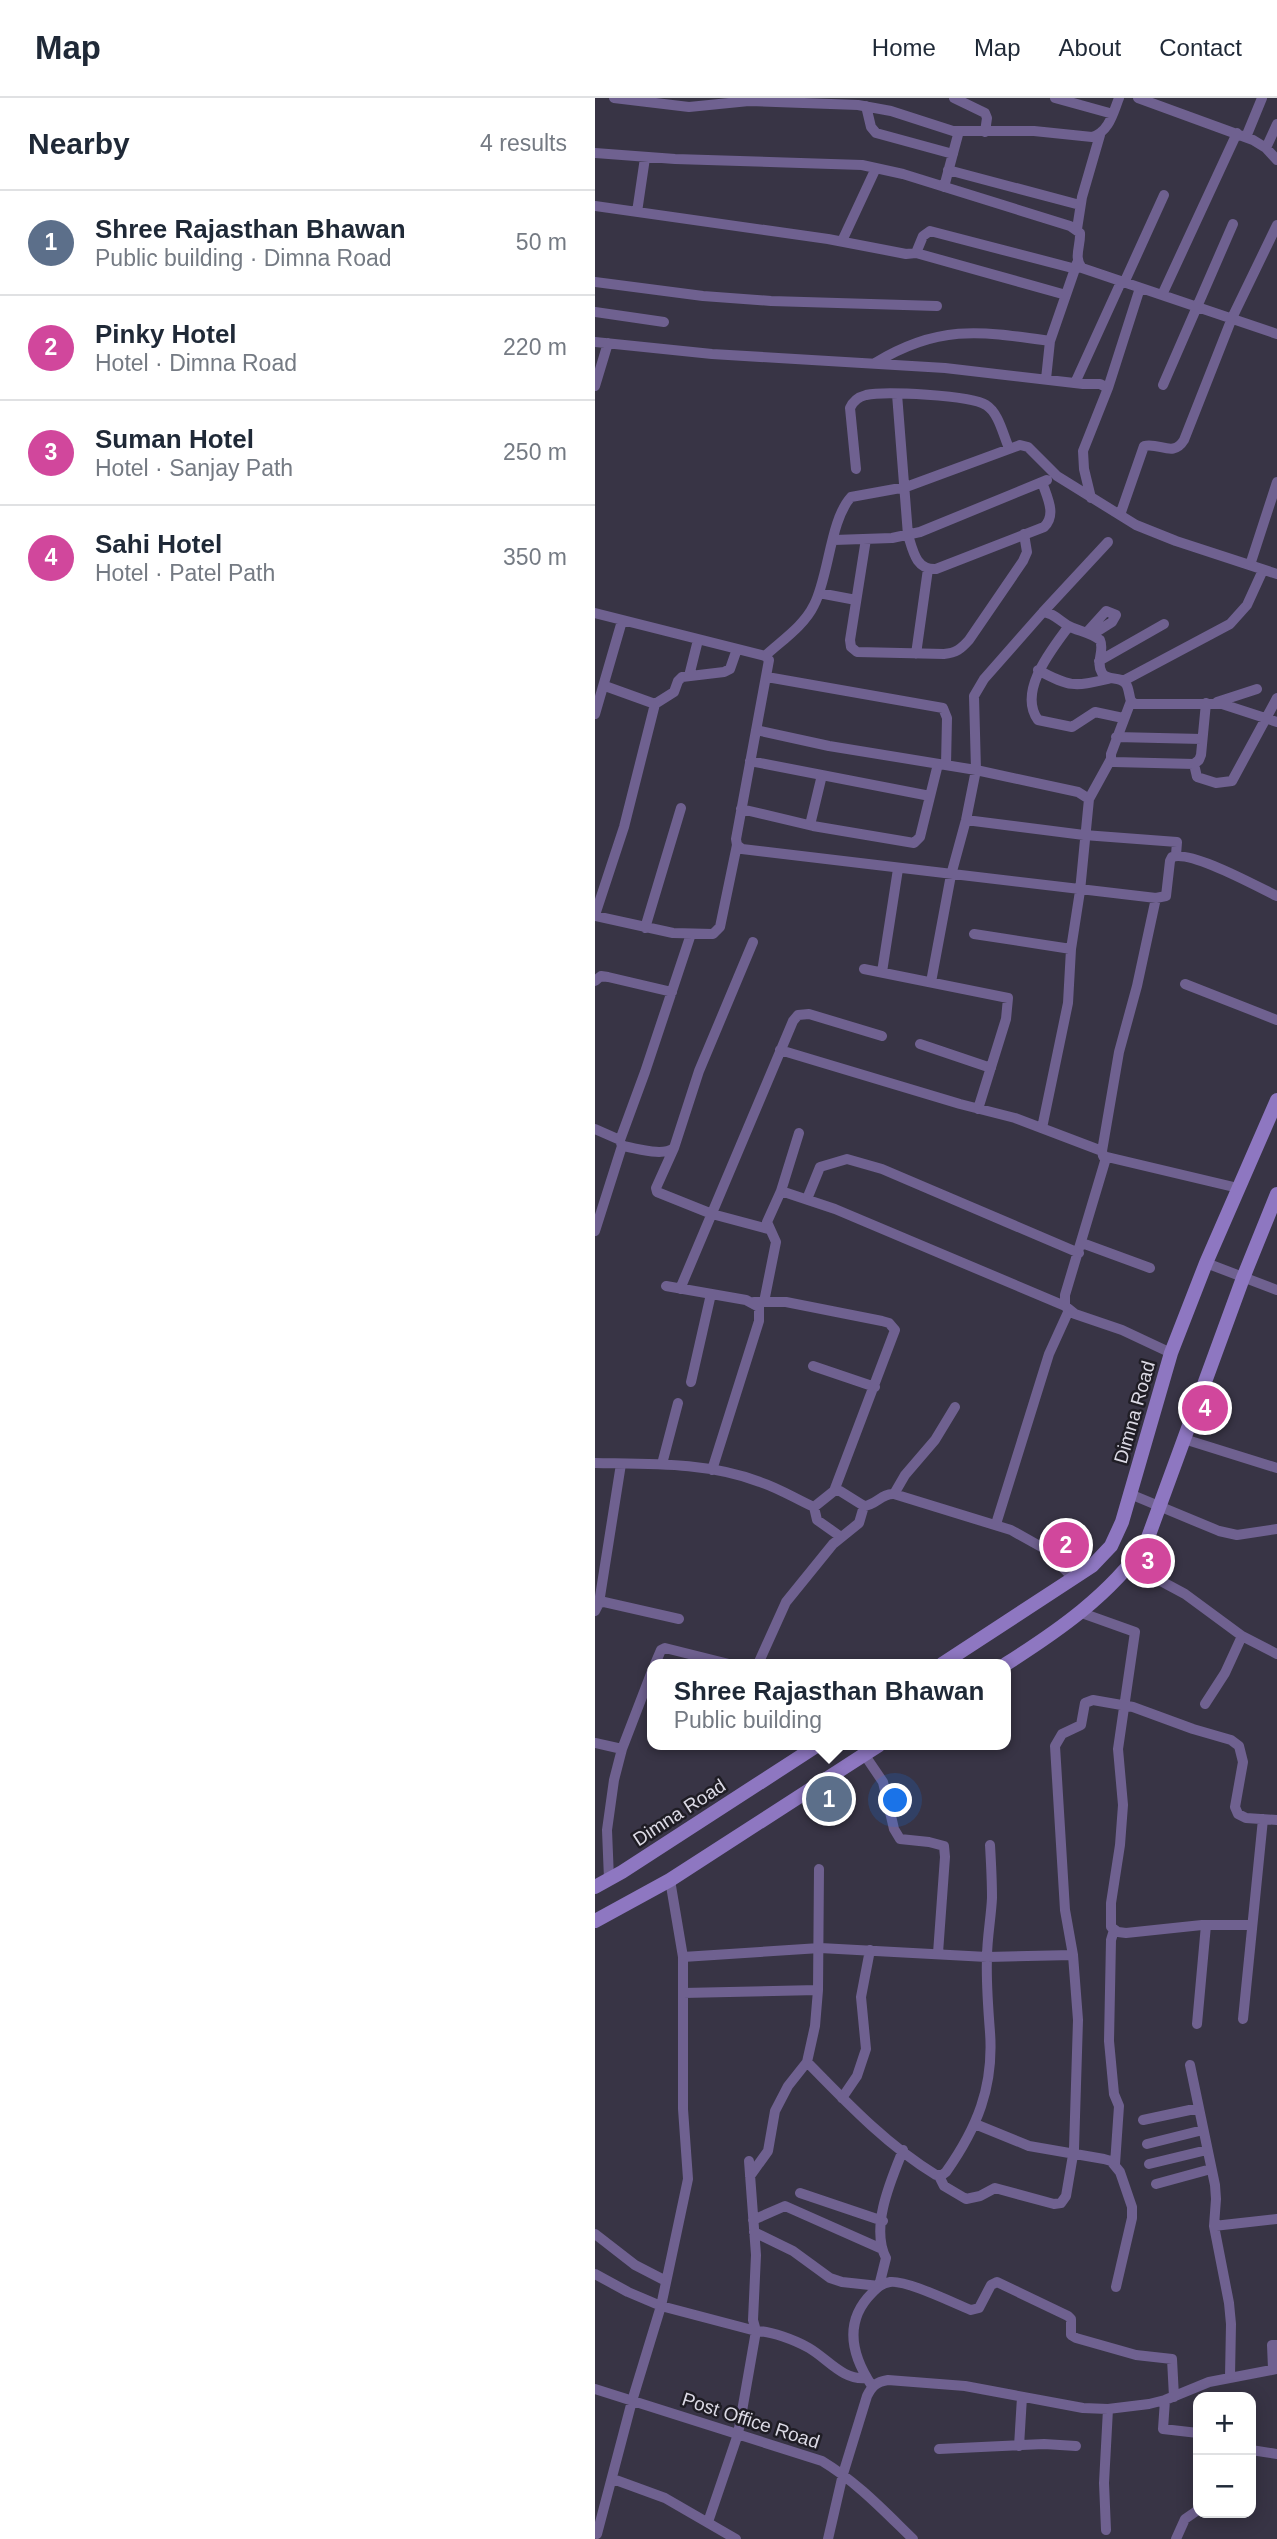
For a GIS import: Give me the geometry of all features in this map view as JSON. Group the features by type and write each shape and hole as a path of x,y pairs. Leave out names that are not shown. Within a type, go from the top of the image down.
{"street":[{"path":"614,98 689,107 705,102 767,99 824,101 884,109 936,127 959,131 1034,131 1092,137 1100,135"},
{"path":"884,109 890,98"},
{"path":"954,98 985,113 985,132"},
{"path":"1055,98 1113,114"},
{"path":"1046,379 1050,341 1077,266 1081,240 1077,229 1080,205 1100,135 1106,128 1119,98"},
{"path":"1138,98 1241,135 1266,148 1277,160"},
{"path":"1162,295 1262,98"},
{"path":"866,106 871,127 876,133 953,154"},
{"path":"1266,148 1277,124"},
{"path":"944,187 959,131"},
{"path":"595,153 645,158 833,163 876,168 1077,229"},
{"path":"637,212 645,158"},
{"path":"842,242 876,168"},
{"path":"948,170 1080,205"},
{"path":"1075,383 1164,195"},
{"path":"595,206 906,254 916,253 1066,295"},
{"path":"1163,385 1233,224"},
{"path":"1120,515 1144,446 1150,444 1173,450 1184,440 1232,318 1277,225"},
{"path":"916,253 922,236 930,231 1077,266 1277,334"},
{"path":"595,282 703,296 771,301 937,306"},
{"path":"1091,498 1083,451 1108,388 1140,288"},
{"path":"595,312 664,322"},
{"path":"874,363 904,347 954,333 992,333 1050,341"},
{"path":"595,342 712,355 945,368 1100,384 1108,388"},
{"path":"595,386 608,344"},
{"path":"856,469 850,408 853,402 867,395 897,394 970,399 992,410 1009,448"},
{"path":"897,394 908,535 921,566 936,569 1044,527 1050,521 1050,506 1042,482"},
{"path":"765,656 808,615 819,593 842,511 851,497 905,487 1020,445 1028,447 1057,476 1120,515 1175,541 1277,574"},
{"path":"834,540 908,535 1057,476"},
{"path":"1250,565 1277,482"},
{"path":"866,539 851,647 857,652 954,653 962,649 1023,561 1027,552 1024,534"},
{"path":"931,982 951,876 976,770 974,696 977,688 1108,542"},
{"path":"916,654 928,569"},
{"path":"1123,681 1230,624 1247,605 1263,570"},
{"path":"819,593 856,600"},
{"path":"595,612 765,656 769,660 741,809 737,845 718,932 691,934 645,928 595,916 624,827 655,704 674,691 678,681 689,676 730,669 737,649"},
{"path":"1043,612 1049,612 1069,625 1090,633 1102,644 1099,661 1103,674 1108,679"},
{"path":"595,715 622,621"},
{"path":"1099,661 1164,624"},
{"path":"1069,625 1038,670 1033,706 1038,720 1072,727 1095,712 1123,718"},
{"path":"689,676 698,640"},
{"path":"1038,670 1068,685 1085,685 1108,679 1123,681 1127,684 1131,701 1116,737 1111,759 1089,799 1071,949 1068,1003 1042,1128"},
{"path":"741,809 810,825 914,843 920,837 930,796 942,764 947,718 943,708 767,677"},
{"path":"605,686 655,704"},
{"path":"1210,703 1257,689"},
{"path":"1193,764 1197,777 1216,783 1232,780 1272,720 1277,698"},
{"path":"1131,701 1140,705 1210,703 1231,706 1272,720"},
{"path":"1111,759 1120,763 1193,764 1201,755 1210,703"},
{"path":"756,730 829,746 976,770 1078,792 1089,799"},
{"path":"1116,737 1202,739"},
{"path":"750,761 930,796"},
{"path":"810,825 822,775"},
{"path":"645,928 681,808"},
{"path":"737,845 742,849 1080,891 1156,898 1164,897 1167,893 1170,861 1175,855 1177,842 1084,835 966,820"},
{"path":"1175,855 1206,863 1277,895"},
{"path":"882,972 898,869"},
{"path":"996,1524 1049,1354 1067,1308 1065,1295 1081,1248 1104,1154 1119,1052 1156,898"},
{"path":"595,1231 621,1143 691,934"},
{"path":"974,934 1071,949"},
{"path":"712,1470 759,1321 759,1302 776,1242 775,1236 768,1229 711,1213 657,1192 656,1188 674,1148 699,1071 753,942"},
{"path":"863,969 1008,998 1006,1019 978,1109"},
{"path":"595,981 601,976 608,977 672,992"},
{"path":"1185,984 1277,1020"},
{"path":"680,1289 793,1021 803,1014 882,1036"},
{"path":"920,1044 991,1068"},
{"path":"780,1050 1002,1114 1104,1154 1238,1188"},
{"name":"Dimna Road","path":"950,1659 1092,1566 1111,1546 1122,1522 1171,1353 1206,1263 1277,1100"},
{"path":"595,1129 621,1143 662,1152 669,1152 674,1148"},
{"path":"768,1229 767,1222 781,1191 799,1133"},
{"path":"807,1199 820,1167 847,1159 882,1169 1081,1248 1150,1268"},
{"path":"781,1191 857,1218 1171,1353"},
{"path":"1011,1661 1056,1632 1079,1612 1131,1564 1146,1543 1243,1278 1277,1194"},
{"path":"1206,1263 1277,1290"},
{"path":"666,1286 759,1302 786,1302 882,1321 893,1326 894,1336 834,1491 814,1507"},
{"path":"691,1382 711,1294"},
{"path":"813,1366 875,1387"},
{"path":"662,1464 678,1403"},
{"path":"894,1494 905,1475 935,1440 955,1407"},
{"path":"1184,1439 1277,1468"},
{"path":"595,1463 662,1464 712,1470 759,1481 814,1507"},
{"path":"621,1464 597,1607 679,1619"},
{"path":"834,1491 840,1491 864,1506 875,1503 889,1493 894,1494 996,1524 1045,1549 1073,1578"},
{"path":"1130,1494 1219,1531 1237,1535 1277,1529"},
{"path":"760,1659 786,1602 841,1537 859,1522 864,1506"},
{"path":"814,1507 817,1520 841,1537"},
{"path":"1131,1564 1185,1594 1242,1636 1277,1654"},
{"path":"1079,1612 1135,1632 1118,1749 1123,1805 1110,1921 1114,1930 1111,1940 1108,2007 1111,2071 1114,2094 1119,2106 1115,2164 1129,2195 1132,2218 1117,2287"},
{"path":"1205,1704 1225,1673 1242,1636"},
{"path":"657,1659 665,1648 709,1659"},
{"path":"610,1880 607,1830 614,1780 622,1748 647,1684"},
{"path":"807,2062 862,2118 939,2176 944,2186 966,2199 1001,2188 1057,2204 1064,2201 1074,2155 1077,2020 1073,1955 1065,1910 1055,1746 1062,1734 1080,1725 1085,1703 1093,1700 1124,1706 1231,1740 1239,1746 1243,1762 1235,1807 1238,1814 1246,1818 1277,1820"},
{"path":"595,1744 622,1748"},
{"name":"Dimna Road","path":"595,1887 610,1880 809,1750"},
{"path":"595,1921 670,1880 872,1750"},
{"path":"864,1755 883,1782 894,1829 900,1839 944,1846 938,1954"},
{"path":"1243,2019 1263,1819"},
{"path":"595,1829 607,1830"},
{"path":"939,2176 946,2172 964,2146 985,2097 990,2040 987,1957 992,1898 991,1845"},
{"path":"750,2176 768,2151 775,2111 788,2086 807,2062 815,2026 818,1990 819,1869"},
{"path":"597,2534 614,2479 632,2401 661,2306 688,2179 683,2109 683,1957 670,1880"},
{"path":"1114,1930 1126,1933 1206,1925 1252,1925"},
{"path":"1197,2024 1206,1925"},
{"path":"683,1957 820,1948 987,1957 1073,1955"},
{"path":"842,2098 857,2076 866,2049 861,1997 870,1950"},
{"path":"683,1993 818,1990"},
{"path":"1190,2065 1216,2199 1214,2226 1229,2303 1230,2376"},
{"path":"1143,2120 1199,2108"},
{"path":"975,2124 1029,2146 1104,2159 1115,2164"},
{"path":"1147,2144 1203,2130"},
{"path":"879,2286 886,2258 882,2249 883,2201 903,2150"},
{"path":"1149,2164 1207,2150"},
{"path":"708,2522 738,2434 756,2331 753,2320 756,2255 749,2161"},
{"path":"1156,2184 1212,2169"},
{"path":"800,2193 883,2221"},
{"path":"753,2220 785,2206 882,2249"},
{"path":"1214,2226 1277,2218"},
{"path":"754,2232 793,2251 829,2278 879,2286"},
{"path":"595,2234 635,2265 666,2281"},
{"path":"595,2274 661,2306 801,2344 844,2373 858,2379 965,2386 1083,2408 1108,2409 1170,2398 1230,2376 1275,2369 1272,2345 1277,2345"},
{"path":"828,2539 843,2474 870,2381 856,2357 854,2328 865,2301 879,2286 888,2281 902,2282 971,2310 979,2308 992,2285 1003,2283 1068,2316 1071,2319 1071,2335 1076,2338 1136,2355 1172,2358 1170,2398 1163,2430 1193,2433"},
{"name":"Post Office Road","path":"595,2389 822,2461 867,2493 913,2539"},
{"path":"1019,2446 1022,2397"},
{"path":"1106,2530 1104,2483 1108,2409"},
{"path":"939,2449 1044,2444 1076,2446"},
{"path":"1256,2451 1277,2454"},
{"path":"614,2479 658,2495 736,2539"},
{"path":"1176,2539 1185,2519 1193,2513"}],"place":[{"name":"Sahi Hotel","path":"1205,1408"},
{"name":"Pinky Hotel","path":"1066,1545"},
{"name":"Suman Hotel","path":"1148,1561"},
{"name":"Shree Rajasthan Bhawan","path":"829,1799"}]}
